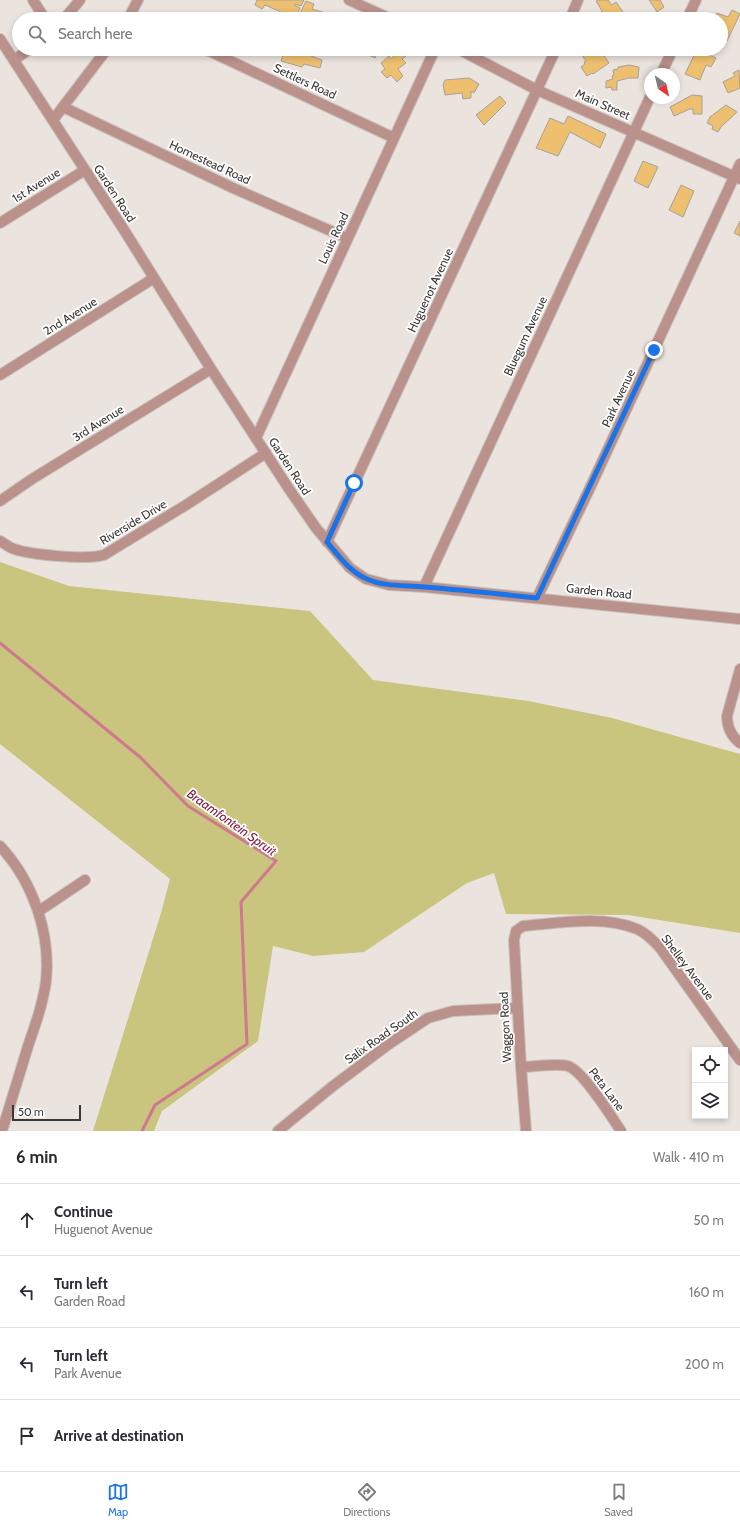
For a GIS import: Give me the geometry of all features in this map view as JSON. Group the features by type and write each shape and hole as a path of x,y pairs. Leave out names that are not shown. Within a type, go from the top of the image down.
{"street":[{"path":"33,0 41,12"},
{"path":"70,12 80,0"},
{"path":"134,12 138,0"},
{"path":"349,0 376,12"},
{"path":"573,12 578,0"},
{"path":"690,12 696,0"},
{"name":"Garden Road","path":"0,39 154,278 210,369 305,513 327,542 350,568 366,579 389,585 424,586 740,619"},
{"path":"14,60 20,56"},
{"path":"53,120 103,56"},
{"name":"Settlers Road","path":"220,56 394,138"},
{"name":"Louis Road","path":"256,438 432,56"},
{"name":"Main Street","path":"472,56 538,90 737,178"},
{"name":"Huguenot Avenue","path":"327,542 553,56"},
{"path":"664,68 670,56"},
{"name":"Bluegum Avenue","path":"424,586 647,104"},
{"name":"Homestead Road","path":"63,107 227,185 347,238"},
{"name":"Park Avenue","path":"537,598 737,178 740,164"},
{"name":"1st Avenue","path":"0,223 85,170"},
{"name":"2nd Avenue","path":"0,375 154,278"},
{"name":"3rd Avenue","path":"0,500 57,463 210,369"},
{"name":"Riverside Drive","path":"0,541 14,549 44,554 90,557 104,555 186,505 266,453"},
{"path":"740,669 727,716 728,728 736,733 740,742"},
{"path":"0,846 20,872 39,911 47,966 45,988 42,1000 2,1131"},
{"path":"39,911 85,880"},
{"name":"Shelley Avenue","path":"523,926 588,921 603,922 637,929 647,935 661,949 740,1060"},
{"name":"Waggon Road","path":"523,926 518,928 514,935 517,1008 526,1131"},
{"name":"Salix Road South","path":"278,1131 333,1086 389,1044 428,1018 453,1011 517,1008"},
{"name":"Peta Lane","path":"521,1067 561,1066 574,1069 582,1077 621,1131"}],"shaded area":[{"path":"0,562 69,586 310,611 373,680 528,701 612,718 740,754 740,933 628,915 506,914 494,873 467,883 364,952 313,956 273,946 258,1041 162,1111 154,1131 93,1131 161,913 170,879 0,744"}],"building":[{"path":"257,0 304,0 301,6 294,5 300,8 298,12 281,12 265,5 262,9 255,5"},
{"path":"608,0 612,5 616,2 623,12 601,12 602,11 596,1"},
{"path":"649,0 660,0 664,7 657,12"},
{"path":"306,1 314,4 312,9 322,12 306,12 300,12"},
{"path":"732,10 740,14 728,39 728,17"},
{"path":"283,56 311,56 322,60 320,68 304,64 302,67 281,61"},
{"path":"389,56 391,59 394,56 406,56 402,59 406,63 398,69 403,76 397,82 391,75 387,78 381,72 385,69 381,63"},
{"path":"582,56 604,56 609,63 593,74 592,73 587,76 581,67 586,61"},
{"path":"694,56 712,56 716,58 711,67 706,65 700,80 685,74"},
{"path":"629,65 639,67 638,78 629,78 617,81 617,90 612,90 611,87 606,88 606,81 613,79 613,70 618,69 618,67"},
{"path":"739,70 740,88 728,93 723,82 735,76 733,73"},
{"path":"469,78 479,84 474,93 471,91 471,98 463,99 462,93 445,95 443,85 445,80"},
{"path":"692,95 702,96 702,114 693,114 693,109 690,109 674,116 670,107 676,104 680,104 680,102"},
{"path":"500,96 506,103 484,125 476,115"},
{"path":"726,105 737,112 721,127 718,132 712,129 713,126 707,123 710,117"},
{"path":"568,116 606,134 600,148 570,132 558,156 536,148 550,118 564,124"},
{"path":"643,161 658,167 648,188 634,181"},
{"path":"681,185 694,191 683,217 669,210"},
{"path":"740,221 740,236 734,233"}],"waterway":[{"name":"Braamfontein Spruit","path":"0,643 140,757 188,806 276,861 241,902 247,1044 155,1105 142,1131"}],"route":[{"path":"354,483 327,542 350,568 358,574 374,582 389,585 424,586 537,598 654,350"}]}
